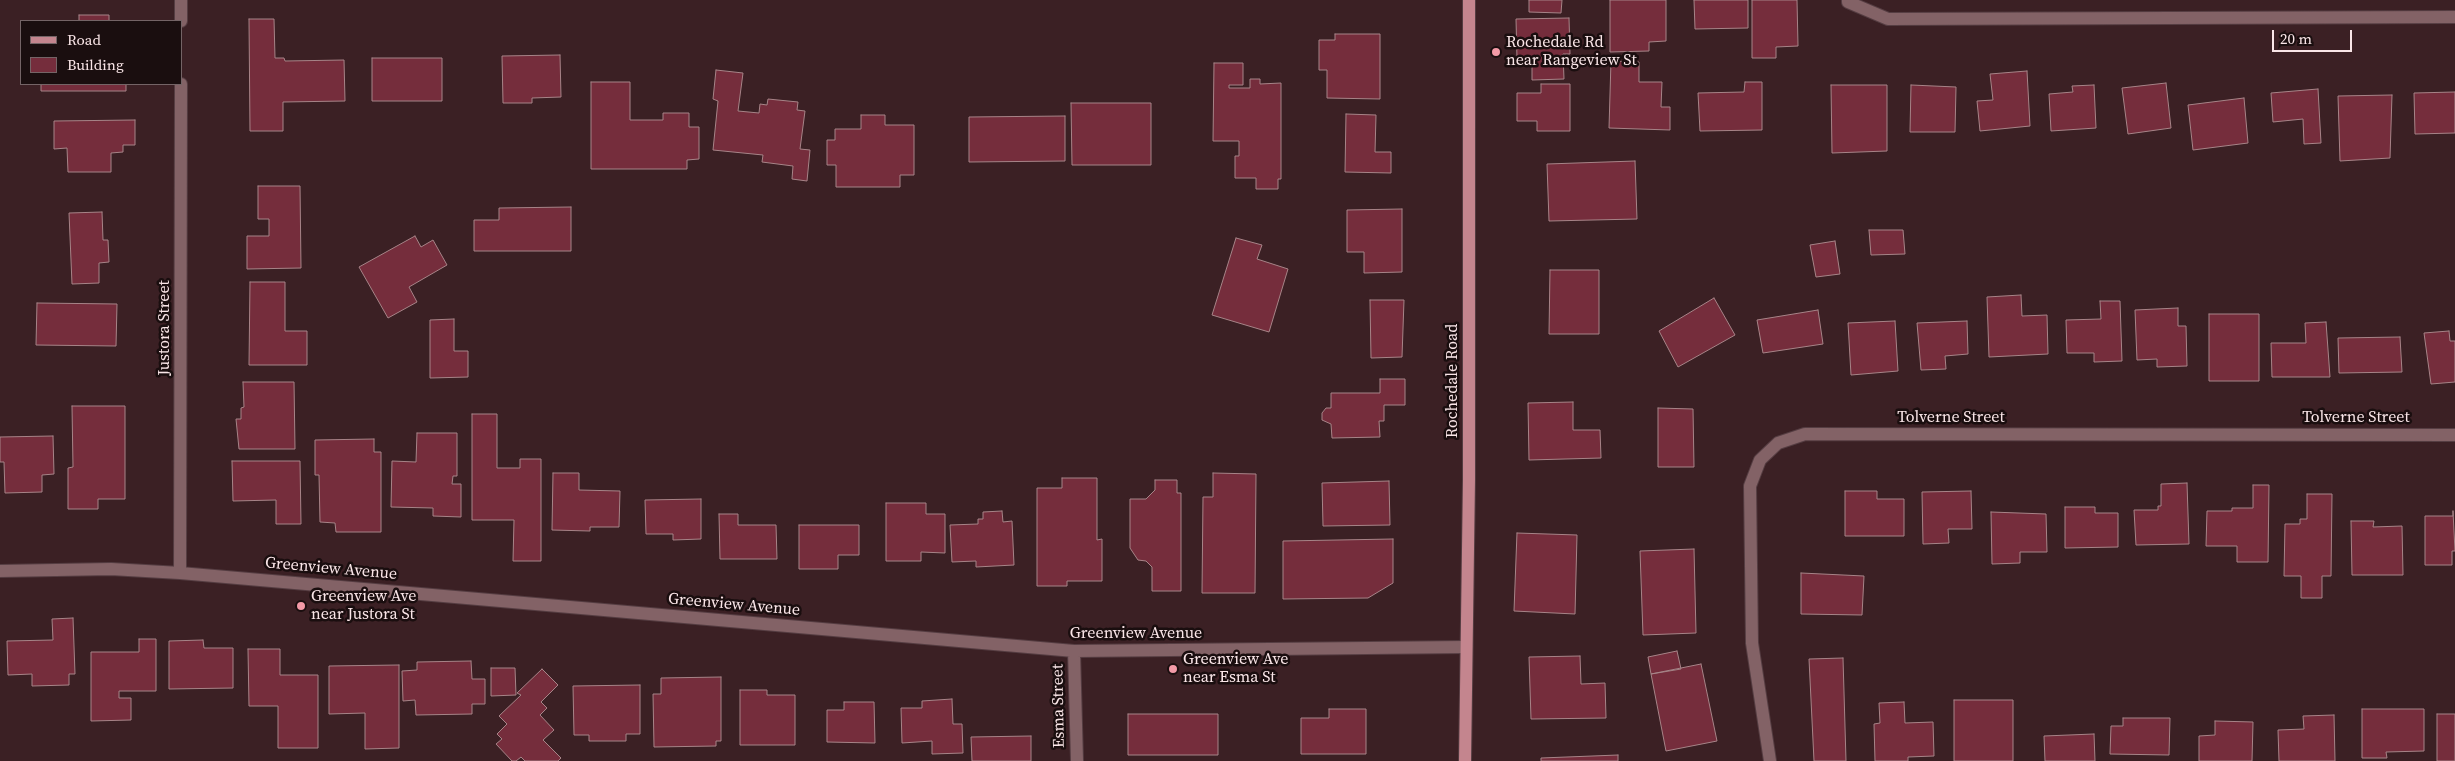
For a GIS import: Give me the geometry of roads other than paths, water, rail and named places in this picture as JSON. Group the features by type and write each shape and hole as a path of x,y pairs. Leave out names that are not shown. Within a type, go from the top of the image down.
{"main road":[{"name":"Rochedale Road","path":"1466,761 1469,479 1469,0"}],"street":[{"path":"181,0 181,20"},
{"path":"1848,0 1848,2 1888,19 2455,17"},
{"name":"Justora Street","path":"180,573 181,85"},
{"name":"Tolverne Street","path":"1770,761 1752,643 1750,486 1760,460 1778,443 1805,434 2455,435"},
{"name":"Greenview Avenue","path":"0,571 111,569 180,573 1074,651 1466,647"},
{"name":"Esma Street","path":"1074,651 1077,761"}],"place":[{"name":"Rochedale Rd near Rangeview St","path":"1496,52"},
{"name":"Greenview Ave near Justora St","path":"301,606"},
{"name":"Greenview Ave near Esma St","path":"1173,669"}]}
